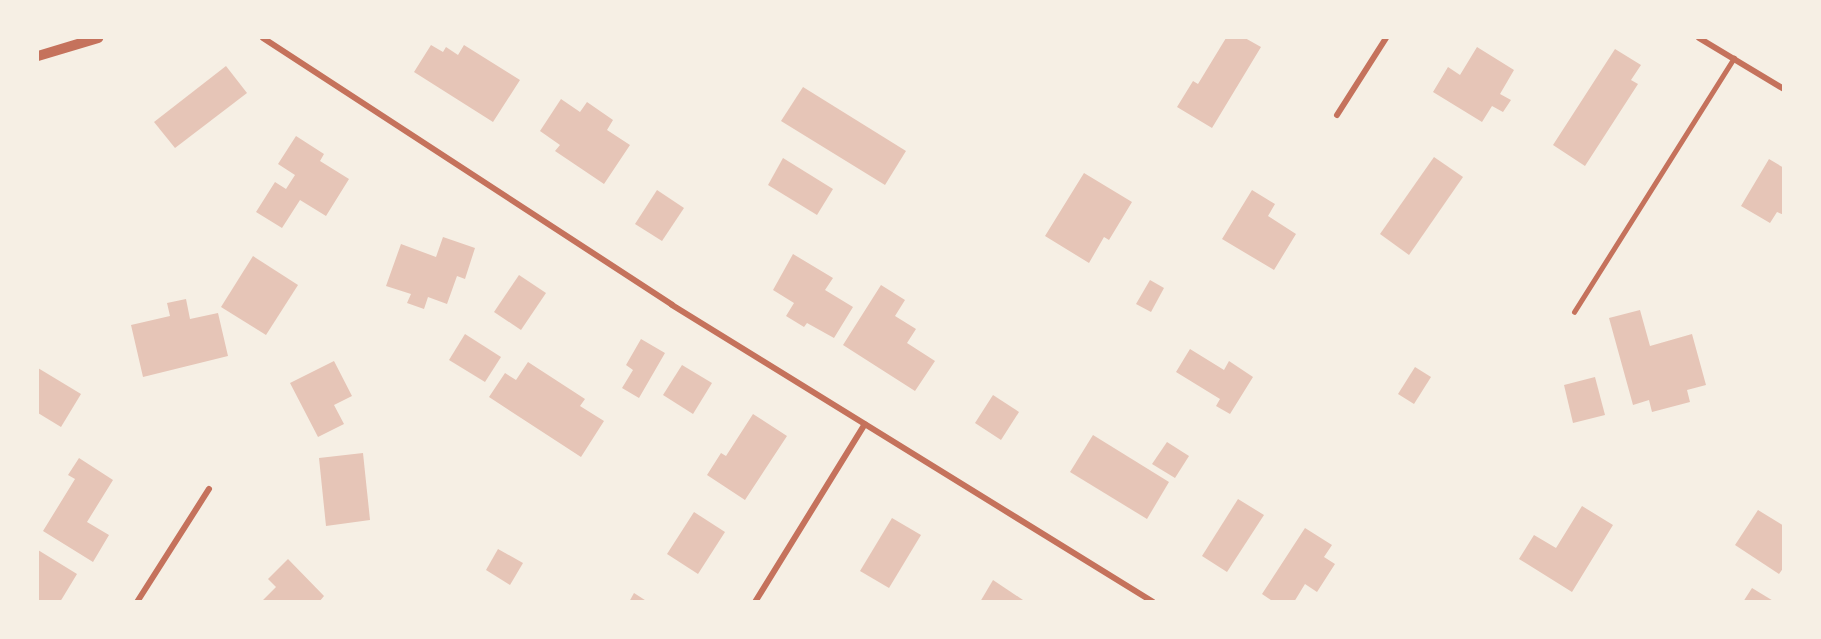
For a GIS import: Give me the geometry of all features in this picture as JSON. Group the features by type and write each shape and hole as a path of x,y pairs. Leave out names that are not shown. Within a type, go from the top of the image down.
{"street":[{"path":"38,56 98,38"},
{"path":"263,38 632,280 1153,602"},
{"path":"1337,115 1386,38"},
{"path":"1699,38 1784,89"},
{"path":"755,602 865,424"},
{"path":"137,602 209,489"}],"lane":[{"path":"1574,312 1734,58"}],"building":[{"path":"1226,38 1245,38 1261,47 1212,128 1177,107 1193,81 1198,84"},
{"path":"431,45 443,52 446,47 458,55 464,45 520,80 493,122 414,72"},
{"path":"1477,47 1514,70 1500,94 1511,100 1503,112 1492,106 1482,122 1433,92 1448,67 1460,75"},
{"path":"1615,49 1641,65 1631,80 1638,84 1585,166 1553,145"},
{"path":"226,66 247,93 175,148 154,122"},
{"path":"803,87 906,151 885,185 781,121"},
{"path":"561,99 580,112 587,102 613,120 607,130 630,145 604,184 555,151 560,145 540,131"},
{"path":"296,136 324,154 320,161 349,179 326,216 300,200 282,228 256,212 275,182 286,189 295,175 278,164"},
{"path":"1434,157 1463,177 1409,255 1380,234"},
{"path":"783,158 833,189 817,215 768,185"},
{"path":"1769,159 1784,168 1784,215 1777,212 1770,223 1741,206"},
{"path":"1084,173 1132,202 1109,240 1104,237 1089,263 1045,236"},
{"path":"657,190 684,208 662,241 635,224"},
{"path":"1252,190 1275,204 1268,216 1296,234 1274,270 1222,239"},
{"path":"443,237 475,248 465,279 457,276 447,304 428,297 424,309 407,303 411,294 386,286 401,244 436,257"},
{"path":"793,254 833,278 825,290 853,307 834,338 807,323 804,327 786,316 794,303 773,290"},
{"path":"253,256 298,285 266,335 221,307"},
{"path":"519,275 546,293 521,330 494,312"},
{"path":"1150,280 1164,288 1151,312 1136,304"},
{"path":"881,285 905,300 895,316 916,329 907,343 935,361 915,391 843,345"},
{"path":"186,299 190,319 218,313 228,356 143,377 131,325 170,316 167,303"},
{"path":"1640,310 1650,346 1692,334 1706,385 1687,390 1690,402 1652,412 1649,400 1633,405 1609,318"},
{"path":"465,334 501,357 485,382 449,360"},
{"path":"641,339 665,353 639,398 622,388 633,370 626,365"},
{"path":"1190,349 1224,370 1229,361 1253,377 1230,414 1216,406 1220,399 1176,372"},
{"path":"334,361 352,396 334,405 344,424 318,437 290,383"},
{"path":"528,362 585,399 580,406 604,421 581,457 489,397 505,373 516,380"},
{"path":"682,365 712,383 693,414 663,395"},
{"path":"1415,367 1431,377 1414,404 1398,394"},
{"path":"38,368 81,394 61,427 38,413"},
{"path":"1595,377 1605,415 1573,423 1564,385"},
{"path":"993,395 1019,412 1001,440 975,423"},
{"path":"753,414 787,436 745,500 707,475 721,453 726,456"},
{"path":"1093,435 1169,482 1147,519 1070,472"},
{"path":"1167,442 1189,456 1175,478 1152,464"},
{"path":"363,453 370,520 326,526 319,458"},
{"path":"79,458 113,480 87,522 109,535 93,562 43,531 75,479 68,475"},
{"path":"1238,499 1264,515 1227,572 1202,556"},
{"path":"1582,506 1613,525 1572,592 1519,559 1534,535 1556,548"},
{"path":"1758,510 1784,526 1784,567 1779,574 1735,545"},
{"path":"694,512 725,532 698,574 667,554"},
{"path":"892,518 921,535 889,588 860,571"},
{"path":"1305,528 1332,545 1324,557 1335,564 1317,592 1305,584 1294,602 1274,602 1262,594"},
{"path":"498,549 523,563 510,585 486,570"},
{"path":"38,550 77,574 60,602 38,602"},
{"path":"288,559 324,596 319,602 261,602 276,587 268,579"},
{"path":"993,580 1026,602 980,602"},
{"path":"1752,588 1775,602 1743,602"},
{"path":"634,593 648,602 629,602"}]}
